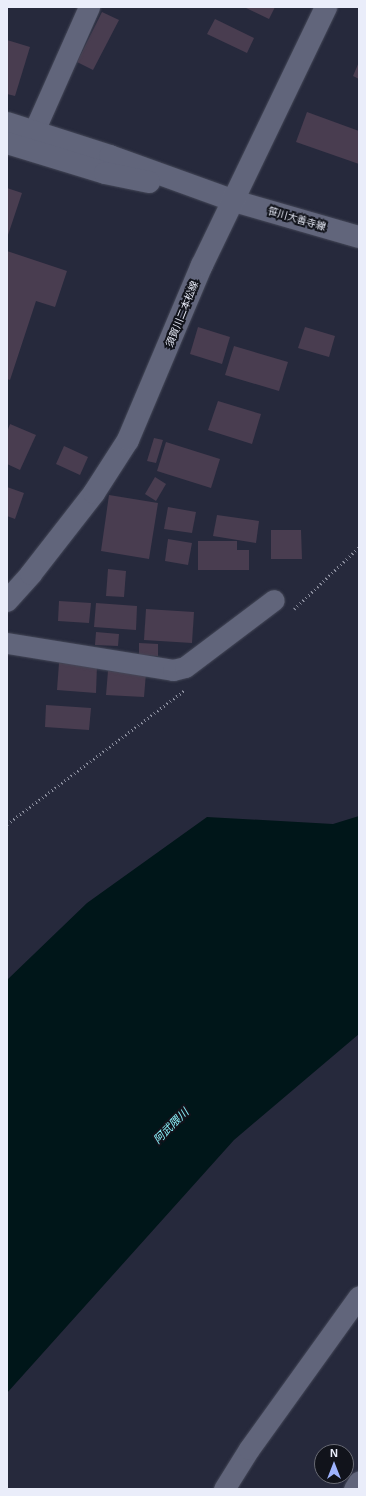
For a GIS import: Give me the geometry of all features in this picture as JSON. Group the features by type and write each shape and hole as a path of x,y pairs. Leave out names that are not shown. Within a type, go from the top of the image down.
{"main road":[{"name":"須賀川二本松線","path":"7,601 31,574 94,493 128,440 202,265 326,7"},
{"path":"7,123 34,131 234,201"},
{"path":"7,143 105,173 234,201"},
{"name":"笹川大善寺線","path":"234,201 359,237"}],"street":[{"path":"34,131 89,7"},
{"path":"7,643 173,670 185,667 274,600"},
{"path":"224,1489 359,1296"},
{"path":"354,1489 359,1481"}],"water":[{"name":"阿武隈川","path":"359,816 359,1034 234,1140 7,1393 7,980 87,903 207,817 333,824"}],"building":[{"path":"244,7 275,7 269,19"},
{"path":"102,12 119,20 93,70 77,62"},
{"path":"215,19 254,38 247,53 207,34"},
{"path":"7,40 30,47 15,96 7,94"},
{"path":"359,62 359,79 353,76"},
{"path":"307,112 359,131 359,164 296,142"},
{"path":"7,188 22,193 7,238"},
{"path":"7,251 67,271 55,307 36,301 10,380 7,379"},
{"path":"198,327 230,337 222,364 190,354"},
{"path":"305,327 335,336 329,357 298,348"},
{"path":"234,346 288,362 279,391 225,375"},
{"path":"218,401 261,414 252,444 208,430"},
{"path":"10,424 36,435 20,470 7,464 7,432"},
{"path":"154,438 163,440 156,463 147,461"},
{"path":"166,442 220,459 211,488 157,471"},
{"path":"64,446 88,457 80,475 56,464"},
{"path":"155,477 166,484 156,501 145,494"},
{"path":"7,487 24,493 15,519 7,516"},
{"path":"109,495 158,503 149,559 101,551"},
{"path":"168,507 196,512 192,533 164,529"},
{"path":"217,515 259,521 256,543 213,536"},
{"path":"271,530 301,530 302,559 271,559"},
{"path":"168,539 192,543 188,565 165,561"},
{"path":"198,541 237,541 237,550 249,550 249,570 198,570"},
{"path":"108,569 126,571 124,597 106,596"},
{"path":"59,601 91,603 89,623 58,621"},
{"path":"96,603 137,606 136,630 94,627"},
{"path":"146,609 194,612 192,643 144,640"},
{"path":"96,632 119,634 118,646 95,645"},
{"path":"139,643 158,644 158,656 139,655"},
{"path":"59,663 97,665 96,693 57,690"},
{"path":"108,671 146,673 144,697 106,695"},
{"path":"46,705 91,708 89,730 45,727"}]}
